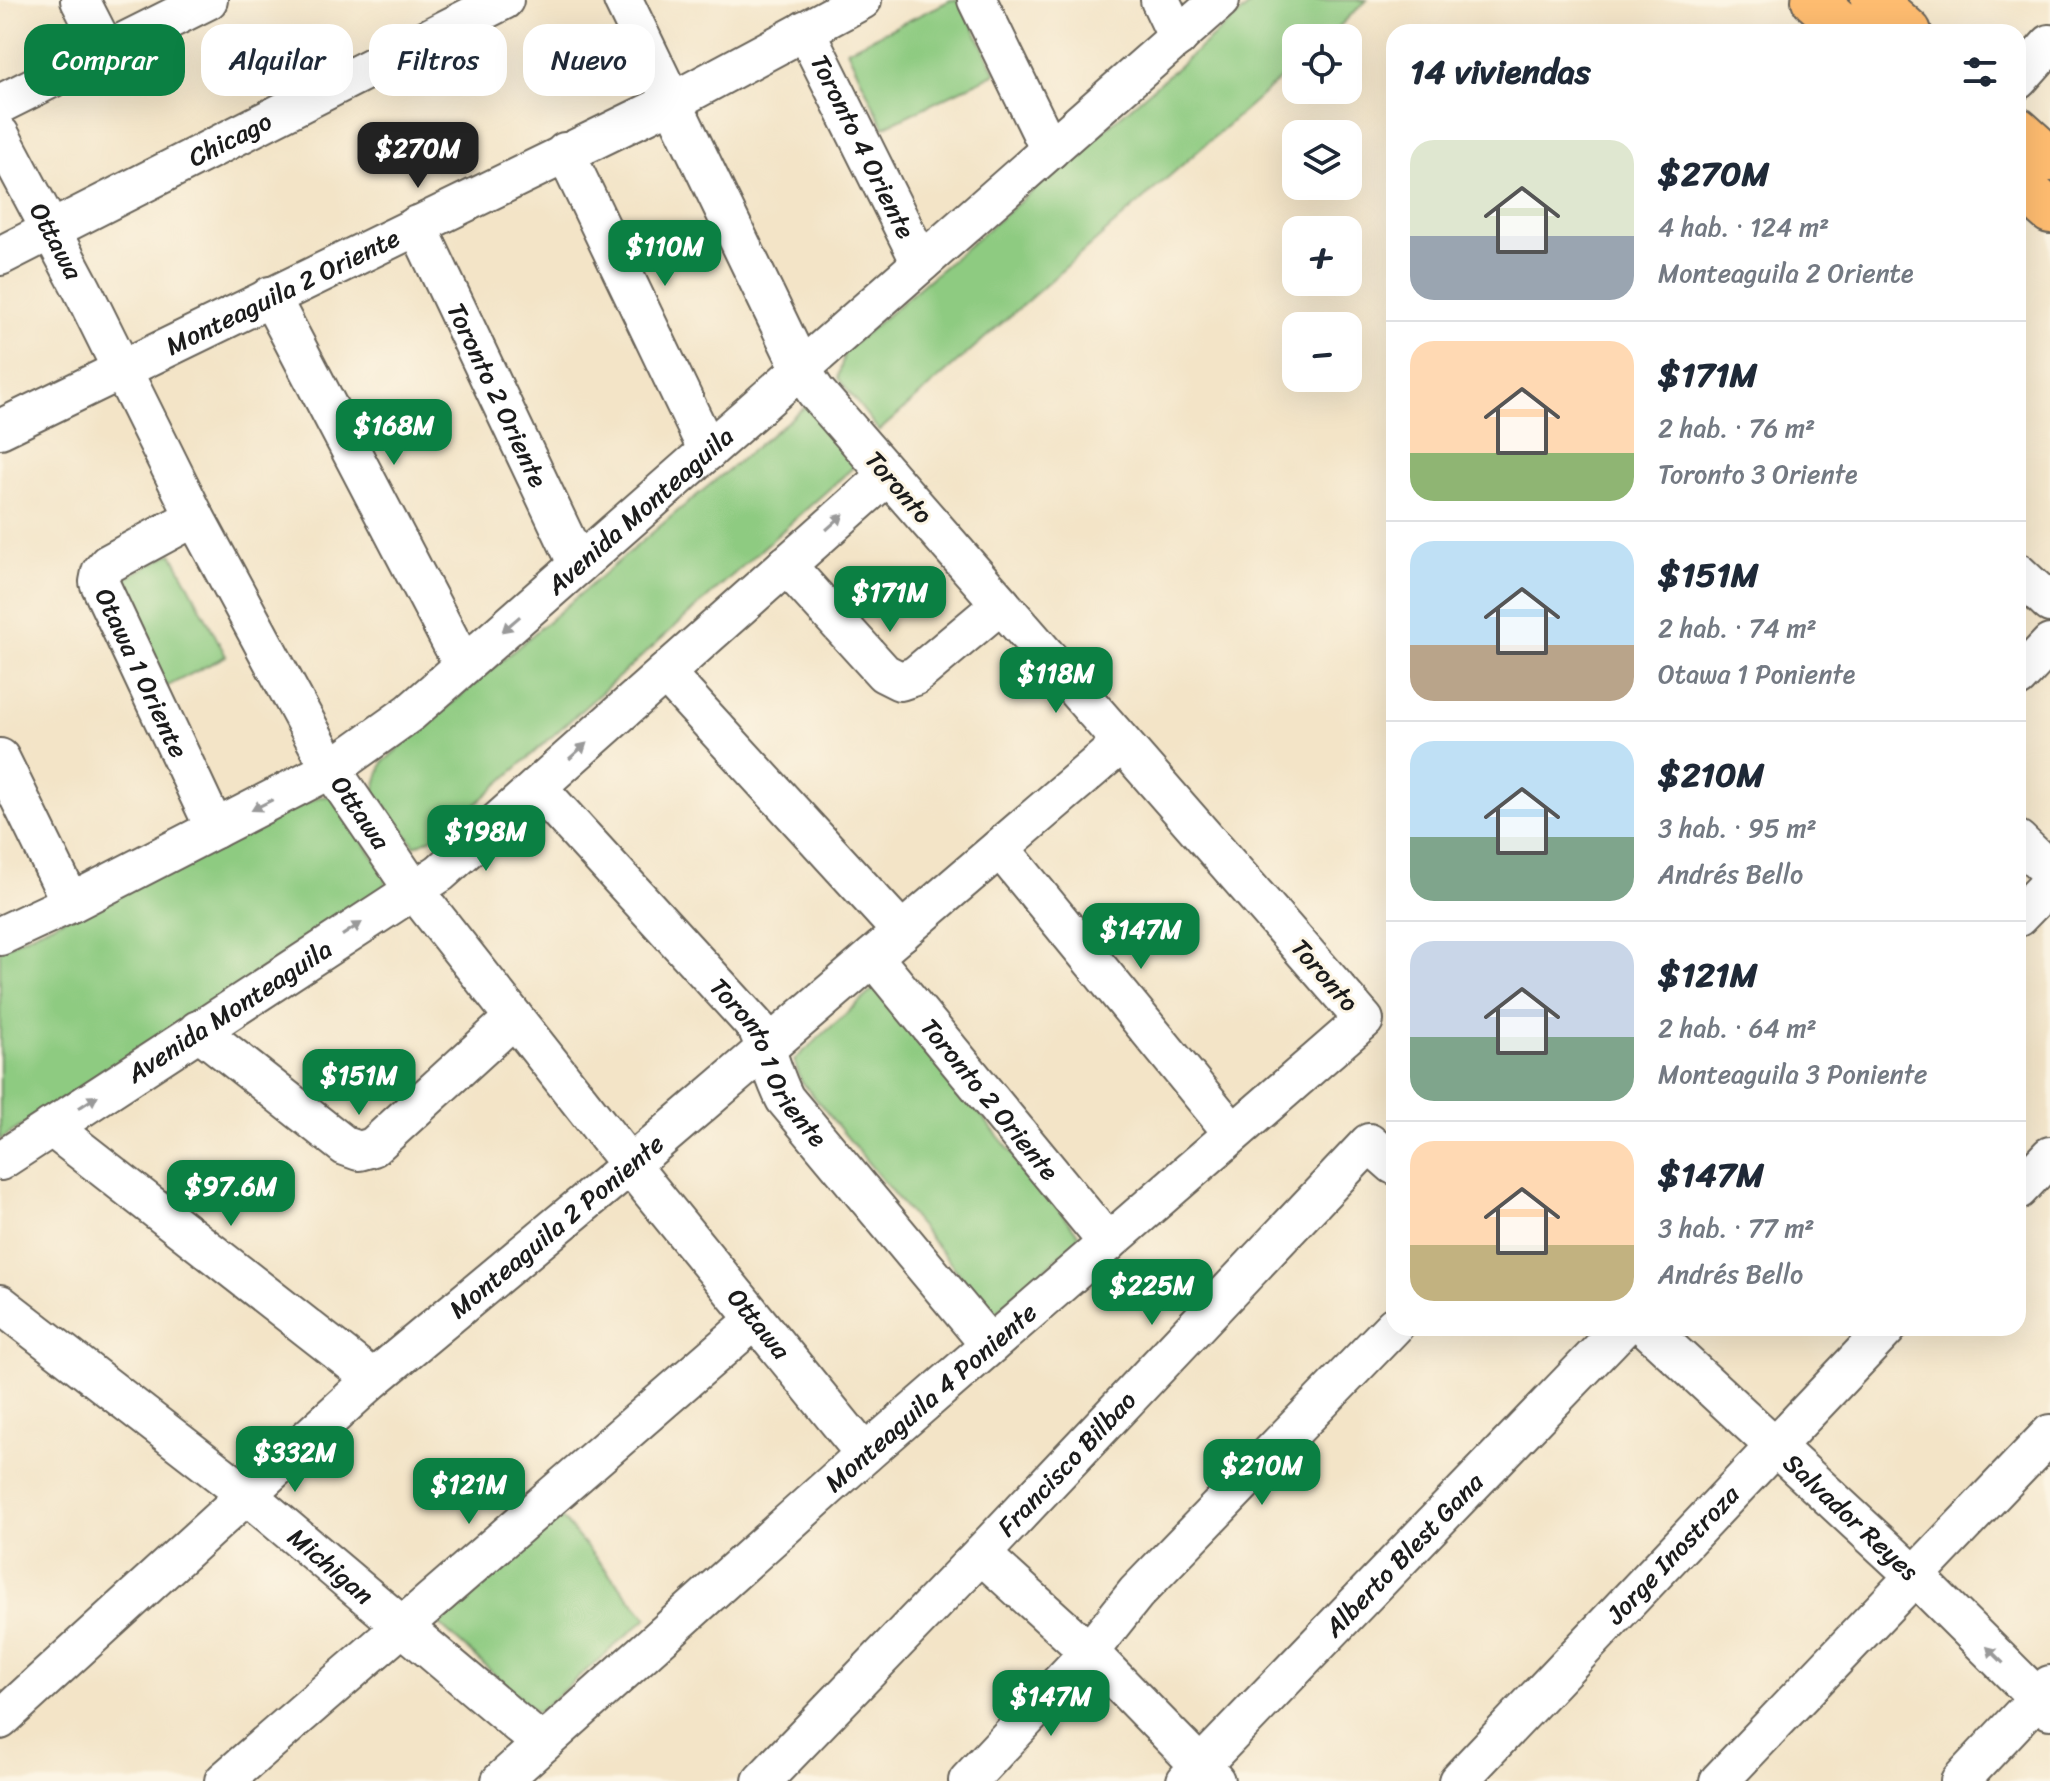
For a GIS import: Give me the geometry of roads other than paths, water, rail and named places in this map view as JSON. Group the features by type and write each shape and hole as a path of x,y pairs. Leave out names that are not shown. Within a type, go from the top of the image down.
{"main road":[{"path":"1814,0 1879,18"},
{"path":"2026,137 2050,159"},
{"path":"2026,190 2050,211"}],"street":[{"path":"80,0 92,24"},
{"name":"Chicago","path":"0,256 504,0"},
{"name":"Toronto","path":"623,0 802,371 816,392 1364,1020"},
{"name":"Monteaguila 2 Oriente","path":"0,429 672,102 862,0"},
{"path":"977,0 1050,150"},
{"path":"1160,0 1178,38"},
{"name":"Avenida Monteaguila","path":"0,936 71,903 331,769 411,712 1220,0"},
{"path":"159,24 204,1"},
{"name":"Toronto 4 Oriente","path":"805,30 921,263"},
{"path":"2026,71 2050,44"},
{"path":"0,104 24,92"},
{"name":"Ottawa","path":"0,135 195,517 331,769 413,889 630,1165 865,1454"},
{"path":"565,152 708,451"},
{"name":"Toronto 2 Oriente","path":"417,225 578,565"},
{"path":"270,296 463,665"},
{"name":"Avenida Monteaguila","path":"0,1161 440,873 888,475"},
{"name":"Otawa 1 Oriente","path":"195,517 104,567 99,582 215,829"},
{"path":"786,565 884,673 900,681 915,676 1001,604"},
{"path":"2026,580 2050,603"},
{"path":"2026,670 2050,644"},
{"path":"665,673 902,932"},
{"name":"Monteaguila 2 Poniente","path":"0,1720 373,1379 630,1165 1122,743"},
{"path":"0,758 71,903"},
{"name":"Toronto 1 Oriente","path":"537,787 757,1028 785,1099 990,1345"},
{"path":"1000,848 1233,1133"},
{"path":"2026,848 2050,871"},
{"path":"2026,909 2050,884"},
{"name":"Toronto 2 Oriente","path":"873,957 1108,1243"},
{"path":"198,1030 345,1146 359,1151 373,1147 514,1018"},
{"name":"Monteaguila 4 Poniente","path":"501,1781 865,1454 1364,1020"},
{"path":"51,1127 373,1379"},
{"name":"Francisco Bilbao","path":"762,1781 981,1554 1381,1154"},
{"path":"2026,1182 2050,1156"},
{"name":"Michigan","path":"0,1304 247,1495 542,1744"},
{"path":"224,1781 755,1320"},
{"path":"968,1781 1089,1652 1136,1593 1386,1334"},
{"name":"Alberto Blest Gana","path":"1200,1776 1614,1336"},
{"name":"Salvador Reyes","path":"1656,1336 2046,1698"},
{"name":"Jorge Inostroza","path":"1458,1781 1879,1336"},
{"path":"1719,1781 2050,1434"},
{"path":"981,1554 1089,1652 1200,1776"},
{"path":"1960,1781 2046,1698"}]}
